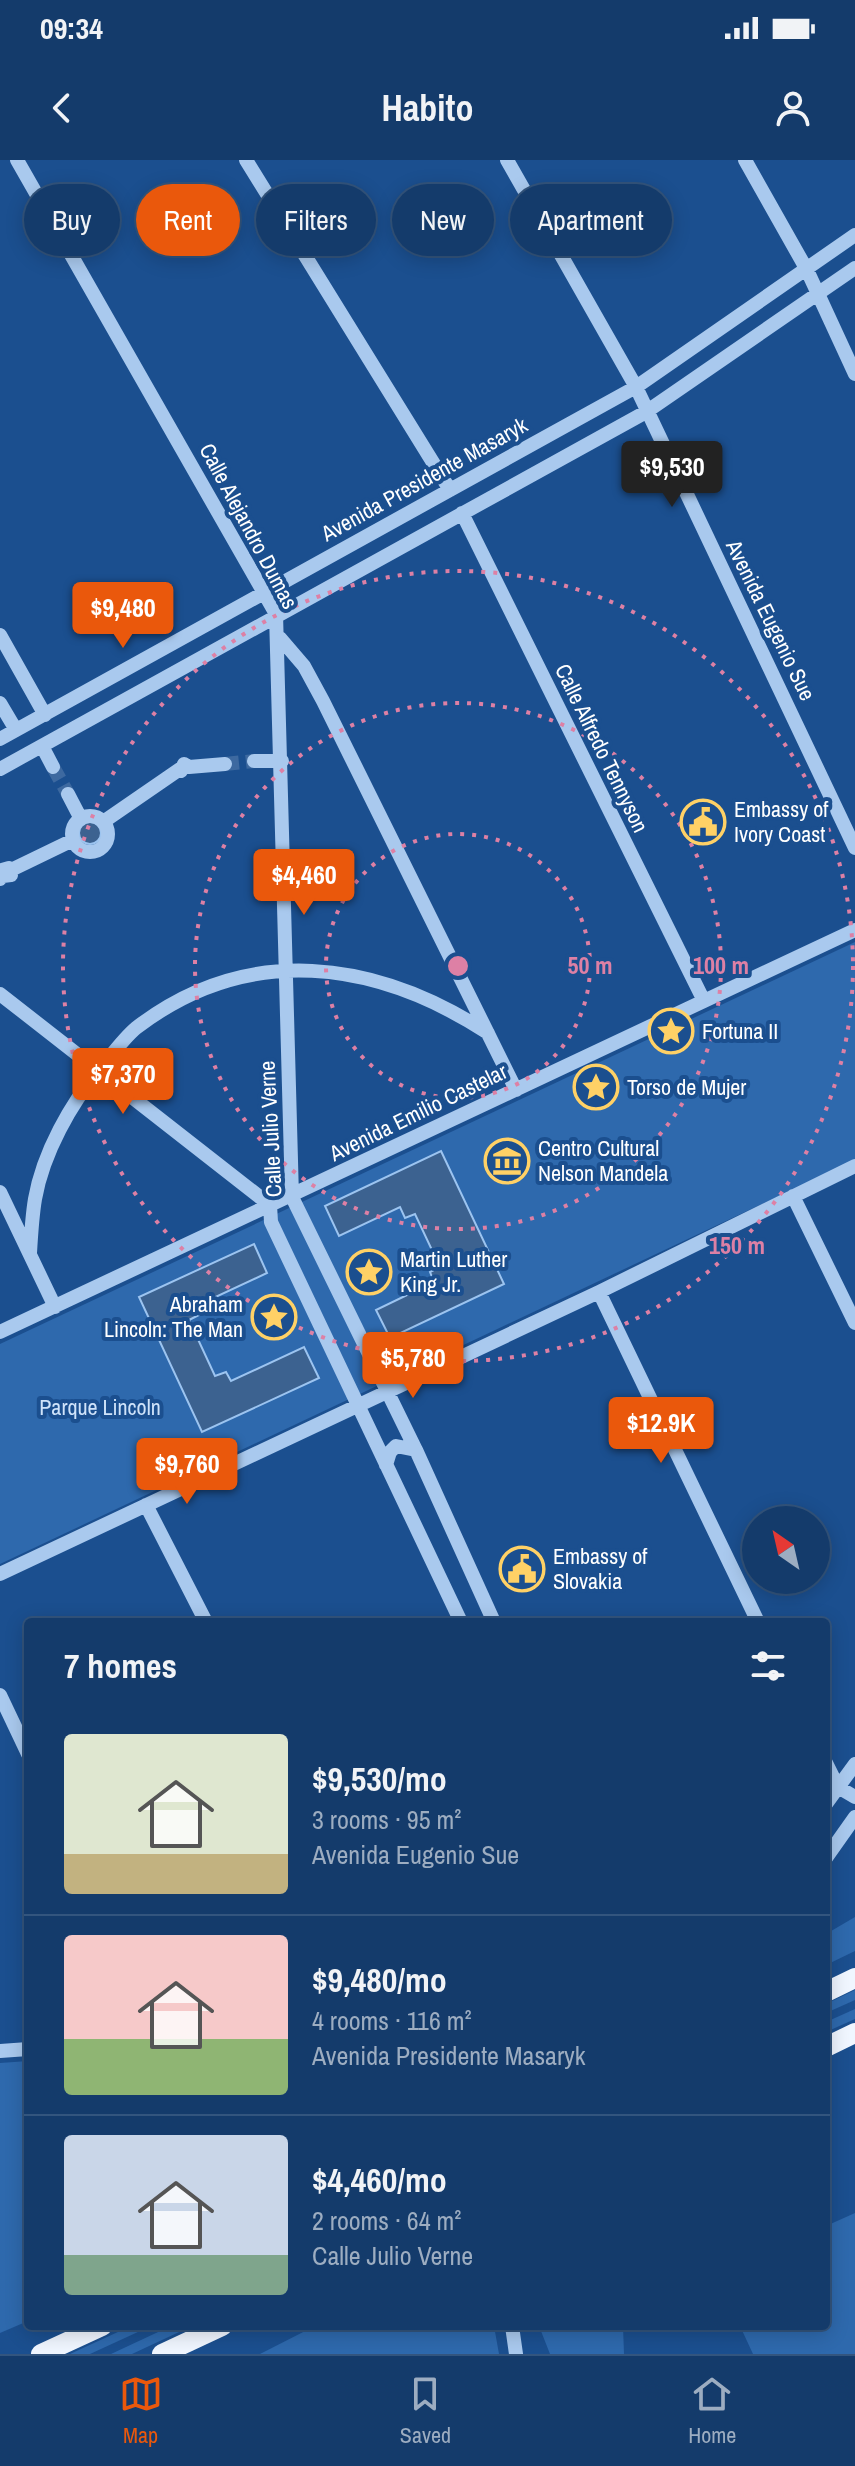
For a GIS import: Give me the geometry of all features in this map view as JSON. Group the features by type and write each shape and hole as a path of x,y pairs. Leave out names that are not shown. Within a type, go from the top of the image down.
{"main road":[{"path":"830,1990 855,1978"},
{"path":"830,2045 855,2033"},
{"path":"41,2354 93,2330"},
{"path":"162,2354 213,2330"}],"street":[{"name":"Calle Alejandro Dumas","path":"17,160 276,614 280,638 304,666 323,701 516,1090"},
{"path":"246,160 450,490"},
{"name":"Avenida Eugenio Sue","path":"507,160 636,387 855,848"},
{"path":"745,160 807,270 855,374"},
{"name":"Avenida Presidente Masaryk","path":"0,739 636,387 855,235"},
{"path":"0,769 646,412 855,268"},
{"name":"Calle Alfredo Tennyson","path":"462,513 704,1001"},
{"path":"0,635 45,715"},
{"name":"Calle Julio Verne","path":"280,638 292,1197 387,1389 492,1618"},
{"path":"0,703 16,730"},
{"path":"42,746 53,767"},
{"path":"254,761 282,761"},
{"path":"103,822 185,768 225,764"},
{"path":"68,794 81,819"},
{"path":"93,817 103,822 107,838 102,847 85,851 73,840 72,830 81,819 93,817"},
{"path":"4,875 73,840"},
{"name":"Avenida Emilio Castelar","path":"0,1332 855,930"},
{"path":"30,1253 35,1197 54,1143 82,1091 134,1030 178,1000 236,977 286,970 348,973 402,988 447,1006 488,1033"},
{"path":"0,994 270,1205"},
{"path":"0,1574 387,1389 599,1292 855,1166"},
{"path":"0,1192 55,1307"},
{"path":"793,1196 855,1323"},
{"name":"Calle Julio Verne","path":"270,1205 271,1222 459,1618"},
{"path":"599,1292 756,1618"},
{"path":"386,1465 394,1447 406,1445 416,1450"},
{"path":"146,1505 204,1618"},
{"path":"0,1695 24,1746"},
{"path":"830,1798 855,1764"},
{"path":"830,1771 838,1787 855,1797"},
{"path":"830,1852 855,1817"},
{"path":"0,2051 24,2049"},
{"path":"513,2330 516,2354"}],"green space":[{"name":"Parque Lincoln","path":"855,942 855,1160 0,1564 0,1344"},
{"path":"855,1917 855,1951 830,1963 830,1932"},
{"path":"855,1990 855,2000 830,2011 830,2002"},
{"path":"855,2009 855,2019 830,2030 830,2020"},
{"path":"24,2061 24,2323 0,2333 0,2063"},
{"path":"855,2213 855,2354 753,2354 742,2330 830,2330 830,2224"},
{"path":"122,2330 142,2330 90,2354 70,2354"},
{"path":"162,2330 183,2330 132,2354 111,2354"},
{"path":"307,2330 495,2330 499,2354 260,2354"},
{"path":"541,2330 623,2330 624,2354 550,2354"}],"shaded area":[{"path":"90,822 98,825 101,833 98,841 90,844 82,841 79,833 82,825"},
{"path":"441,1151 504,1284 390,1338 376,1310 434,1282 430,1272 440,1267 415,1214 405,1218 400,1207 339,1236 325,1206"},
{"path":"254,1244 267,1273 196,1306 199,1315 189,1320 215,1376 226,1372 231,1381 304,1347 319,1378 202,1432 139,1297"}],"tunnel":[{"path":"225,764 254,761"},
{"path":"53,767 68,794"}],"place":[{"name":"Embassy of Ivory Coast","path":"703,822"},
{"name":"Fortuna II","path":"671,1031"},
{"name":"Torso de Mujer","path":"596,1087"},
{"name":"Centro Cultural Nelson Mandela","path":"507,1161"},
{"name":"Martin Luther King Jr.","path":"369,1272"},
{"name":"Abraham Lincoln: The Man","path":"274,1317"},
{"name":"Embassy of Slovakia","path":"522,1569"}]}
